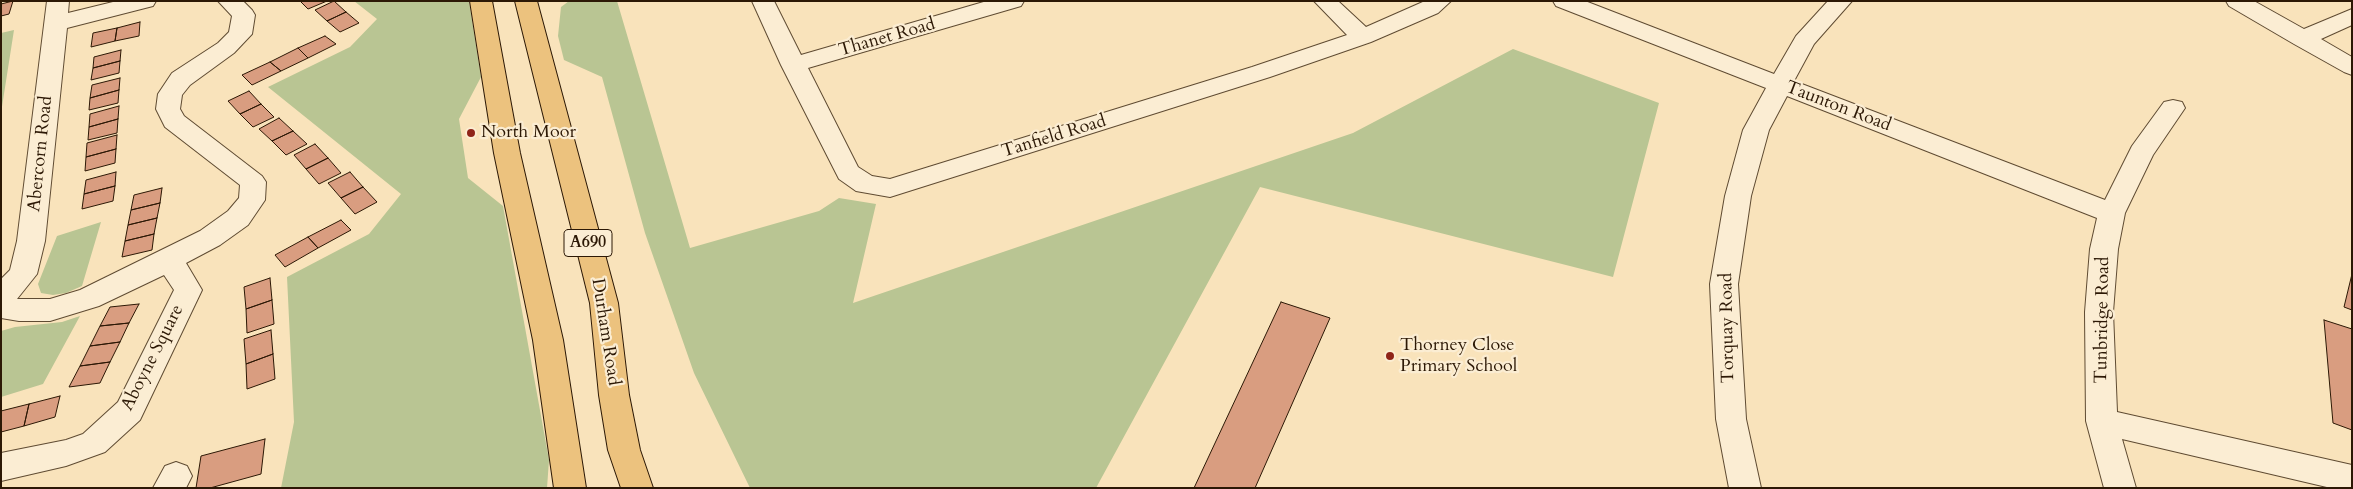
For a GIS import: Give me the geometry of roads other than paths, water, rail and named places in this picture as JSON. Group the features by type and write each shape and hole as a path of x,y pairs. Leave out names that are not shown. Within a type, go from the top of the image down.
{"highway":[{"path":"481,1 507,153 548,340 570,488"},
{"name":"Durham Road","path":"526,1 604,303 624,450 638,488"}],"street":[{"path":"56,13 145,1"},
{"path":"1,307 19,310 50,310 89,298 210,238 238,218 252,200 253,182 174,121 168,109 170,94 181,79 226,48 240,34 244,15 229,1"},
{"name":"Tanfield Road","path":"763,1 848,173 865,184 890,188 1261,72 1362,37 1430,8 1440,1"},
{"name":"Thanet Road","path":"793,65 977,6 1013,1"},
{"path":"1325,1 1362,37"},
{"name":"Taunton Road","path":"1564,1 2112,213"},
{"name":"Torquay Road","path":"1745,488 1731,419 1724,284 1738,196 1756,130 1804,42 1841,1"},
{"path":"2237,1 2352,67"},
{"name":"Abercorn Road","path":"1,298 23,274 31,241 56,13"},
{"path":"2302,39 2352,16"},
{"name":"Tunbridge Road","path":"2120,488 2102,421 2099,312 2104,249 2112,213 2141,152 2173,108"},
{"name":"Aboyne Square","path":"1,467 66,453 94,443 129,411 188,290 169,260"},
{"path":"2102,421 2352,479"}],"place":[{"name":"North Moor","path":"471,133"},
{"name":"Thorney Close Primary School","path":"1390,356"}]}
